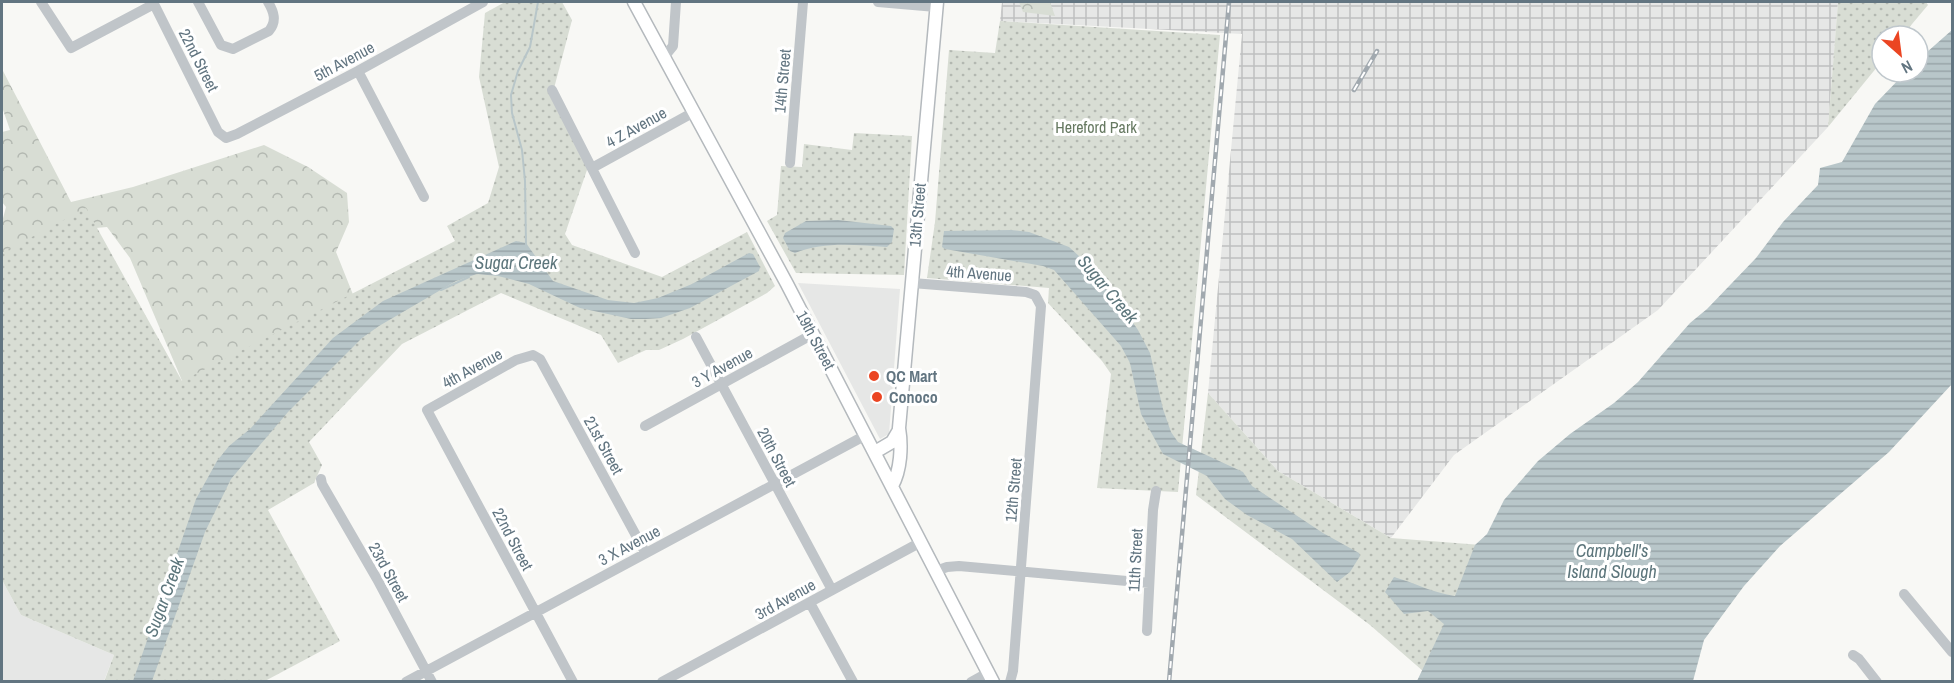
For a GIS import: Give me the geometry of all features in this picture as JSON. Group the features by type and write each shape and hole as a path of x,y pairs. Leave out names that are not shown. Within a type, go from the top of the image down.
{"main road":[{"name":"19th Street","path":"634,2 813,334 991,677"},
{"name":"13th Street","path":"892,486 898,476 901,438 899,428 937,4"},
{"path":"875,452 892,442 899,428"}],"street":[{"path":"41,2 71,48 153,3"},
{"path":"198,2 221,45 233,49 250,42 273,27 274,15 268,2"},
{"name":"5th Avenue","path":"218,132 226,138 237,134 483,2"},
{"path":"664,57 673,46 676,2"},
{"name":"14th Street","path":"790,163 803,2"},
{"path":"878,2 937,4"},
{"name":"22nd Street","path":"153,3 218,132"},
{"path":"357,71 424,197"},
{"path":"552,90 635,252"},
{"name":"4 Z Avenue","path":"592,168 694,112"},
{"name":"4th Avenue","path":"912,283 1026,292 1035,295 1040,301"},
{"name":"12th Street","path":"1010,681 1013,671 1042,316 1040,301"},
{"name":"3 Y Avenue","path":"645,426 813,334"},
{"name":"20th Street","path":"696,337 832,590"},
{"name":"4th Avenue","path":"427,410 516,360 533,355"},
{"name":"21st Street","path":"533,355 540,359 645,552"},
{"name":"22nd Street","path":"427,410 573,681"},
{"name":"3 X Avenue","path":"406,681 866,435"},
{"name":"23rd Street","path":"321,478 322,484 432,681"},
{"name":"11th Street","path":"1147,631 1156,491"},
{"name":"3rd Avenue","path":"662,681 921,542"},
{"path":"936,571 956,566 1149,583"},
{"path":"1904,594 1953,652"},
{"path":"810,603 853,681"},
{"path":"1853,655 1877,681"},
{"path":"971,681 991,677"}],"shaded area":[{"path":"1002,2 1838,2 1828,127 1658,310 1454,455 1391,538 1278,471 1208,393 1242,34 1000,21"},
{"path":"798,283 900,289 889,434 880,439"},
{"path":"2,580 21,615 114,655 104,681 2,681"}],"green space":[{"path":"505,2 562,2 572,20 552,96 588,167 565,234 572,245 662,277 747,232 775,286 767,293 683,339 659,350 646,350 618,363 601,335 501,293 402,344 309,442 322,465 314,483 268,510 340,641 265,681 104,682 114,655 21,615 2,580 2,253 86,208 182,381 455,241 447,226 488,203 499,167 479,77 485,13"},
{"path":"1019,2 1050,2 1055,16 1023,12"},
{"path":"1838,2 1926,2 1928,5 1912,24 1870,24 1870,76 1828,127"},
{"name":"Hereford Park","path":"1000,21 1220,35 1178,492 1097,488 1111,374 1102,361 1048,303 1049,288 927,278 935,222 949,50 995,53"},
{"path":"2,69 71,202 133,187 264,145 308,167 347,193 349,222 336,252 354,297 197,416 130,258 107,227 73,230 2,267 2,222 6,207 2,202 2,132 10,130 2,107"},
{"path":"854,133 912,136 904,275 796,273 767,221 777,215 781,166 802,167 804,144 852,150"},
{"path":"1208,393 1278,471 1391,538 1507,547 1431,678 1370,625 1196,495"}],"water":[{"name":"Campbell's Island Slough","path":"1952,30 1952,384 1889,452 1780,546 1744,586 1704,640 1693,681 1417,681 1444,624 1428,611 1404,614 1385,592 1394,577 1455,596 1475,545 1487,534 1504,500 1538,461 1638,382 1690,323 1707,309 1756,258 1783,222 1818,185 1820,168 1842,162 1875,104 1894,84 1930,84 1930,49"},
{"path":"838,220 891,226 894,229 892,242 887,247 829,245 795,253 790,251 783,238 785,233 806,221"},
{"name":"Sugar Creek","path":"944,231 1029,232 1069,247 1101,276 1138,330 1150,353 1163,409 1171,432 1178,442 1243,472 1252,486 1323,533 1359,553 1360,556 1350,572 1337,582 1292,539 1247,515 1225,499 1207,476 1163,454 1141,414 1130,363 1121,346 1054,270 942,247"},
{"name":"Sugar Creek","path":"516,241 526,243 553,281 608,300 634,303 658,298 692,284 749,253 753,254 760,267 759,271 690,308 661,318 646,319 631,319 580,308 529,284 498,276 477,274 456,281 379,326 362,338 288,412 231,479 205,532 152,681 133,681 196,499 217,461 229,446 250,429 333,338 383,301"}],"waterway":[{"path":"526,245 522,150 512,113 511,95 518,71 530,47 538,2"},
{"name":"Sugar Creek","path":"441,290 469,277"}],"railway":[{"path":"1169,682 1229,2"},
{"path":"1354,90 1377,51"}],"place":[{"name":"QC Mart","path":"874,376"},
{"name":"Conoco","path":"877,397"}]}
